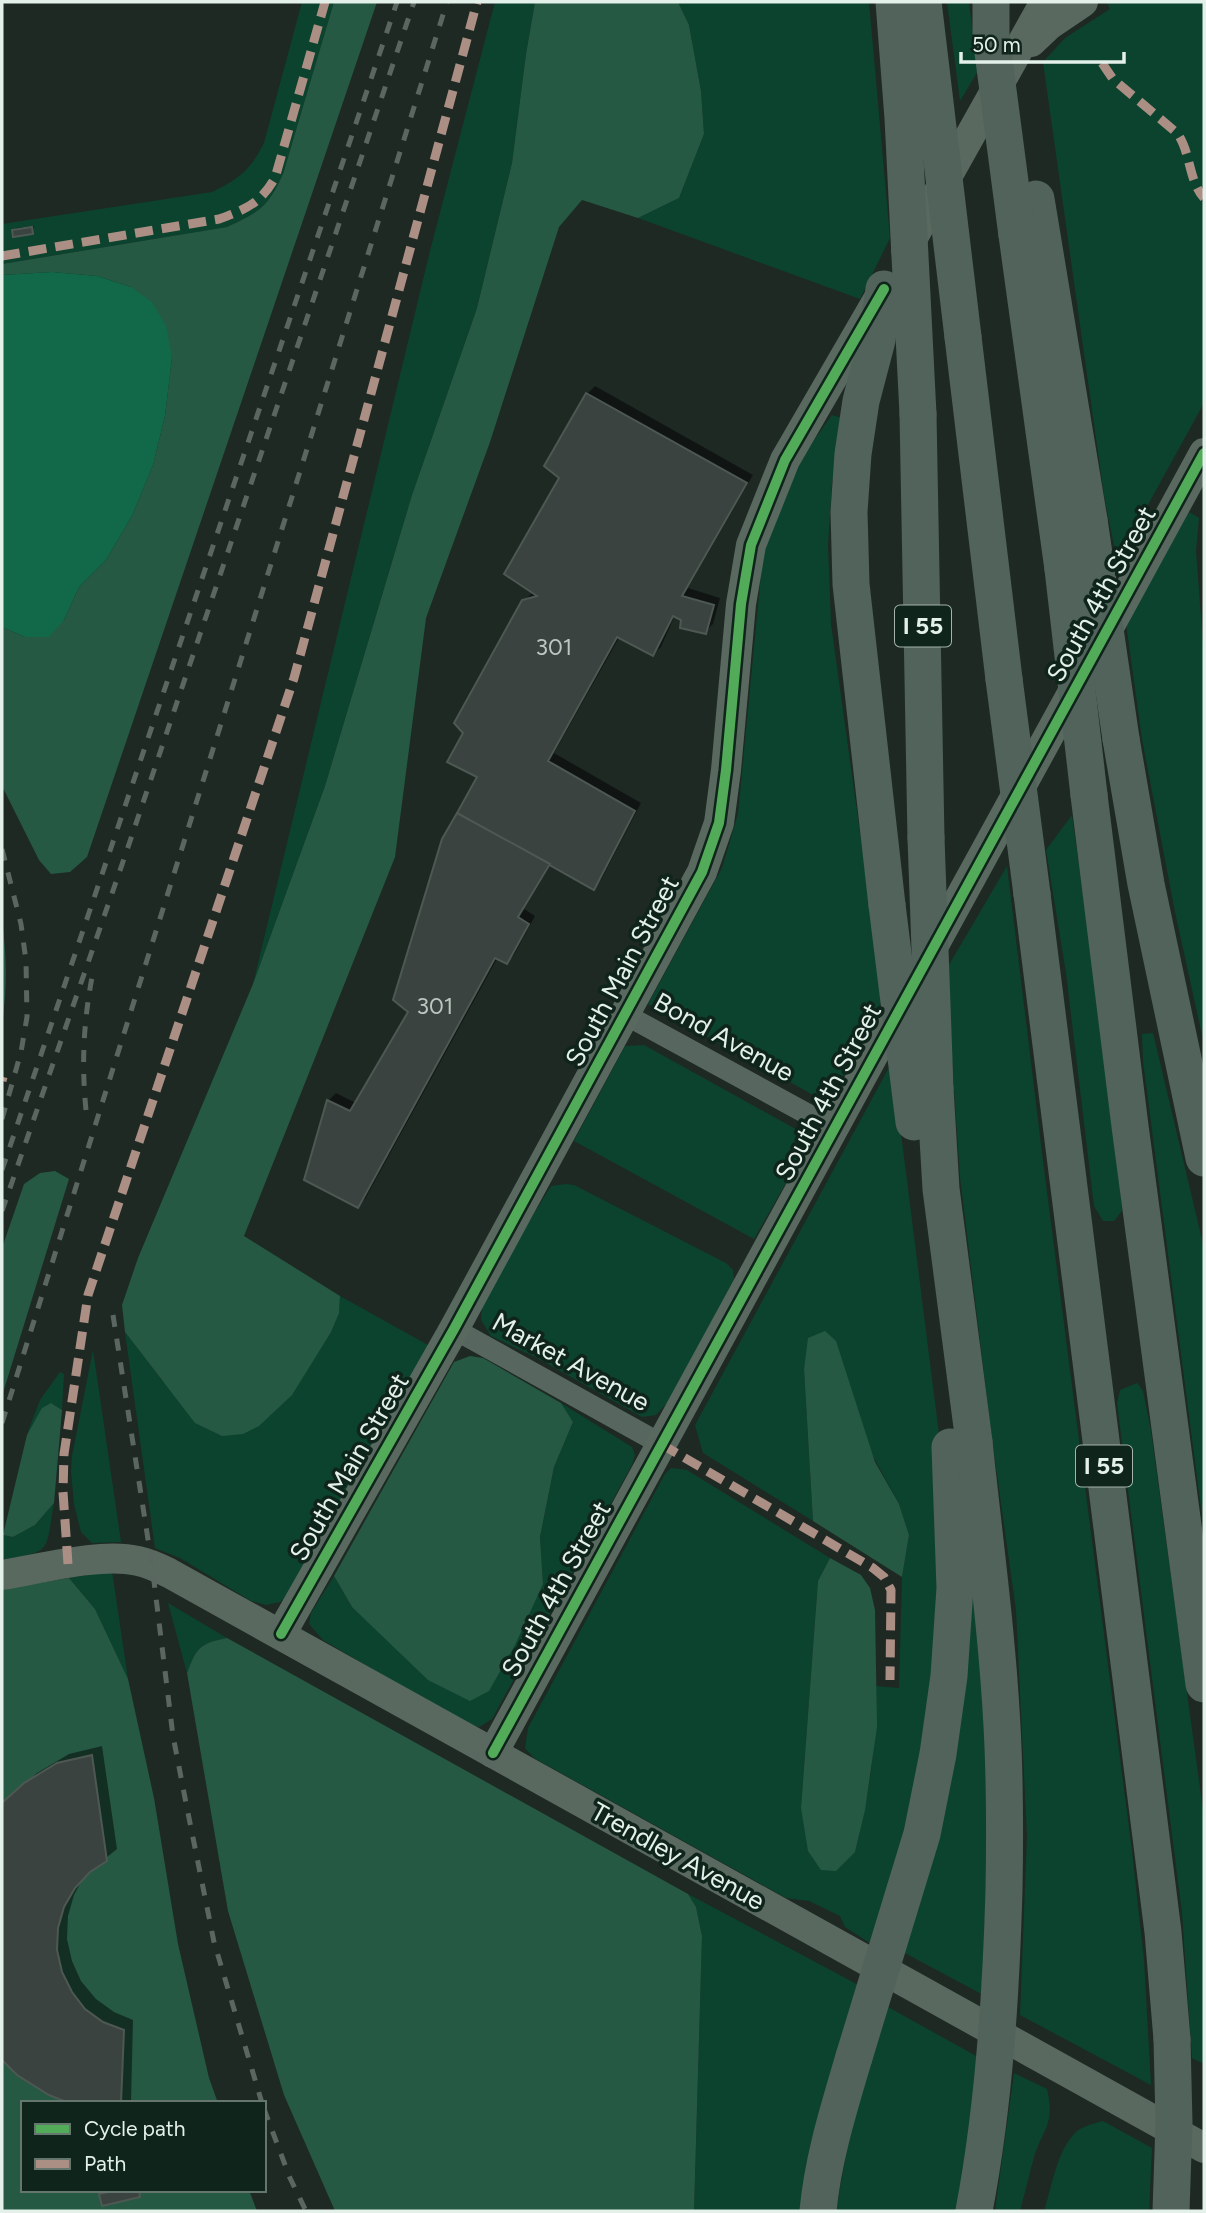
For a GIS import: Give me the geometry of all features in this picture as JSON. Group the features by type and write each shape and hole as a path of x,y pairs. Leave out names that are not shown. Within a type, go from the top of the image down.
{"highway":[{"name":"I 55","path":"894,2 918,414 934,1087 941,1189 961,1337 951,1371 948,1403 962,1444"},
{"name":"I 55","path":"923,2 1004,679 1163,1932 1172,2039 1174,2123 1171,2211"},
{"path":"991,2 991,37 1063,569 1130,1126 1204,1684"},
{"path":"1004,2 1146,884 1204,1158"},
{"path":"884,289 877,340 861,401 853,454 849,512 851,584 914,1122 920,1150 941,1189"},
{"path":"818,2211 821,2184 836,2118 922,1834 938,1754 949,1676 962,1444"},
{"path":"962,1444 1002,1727 1005,1822 1002,1942 995,2052 981,2177 974,2211"}],"street":[{"name":"South Main Street","path":"281,1634 454,1329 702,872 719,823 741,604 751,545 765,507 785,460 1045,2"},
{"path":"1014,57 1049,25 1083,2"},
{"name":"South 4th Street","path":"493,1753 1204,453"},
{"name":"Bond Avenue","path":"626,1016 833,1128"},
{"name":"Market Avenue","path":"454,1329 661,1444"},
{"name":"Trendley Avenue","path":"2,1575 101,1559 137,1560 152,1565 281,1634 1204,2148"}],"shaded area":[{"path":"302,2 334,2 283,174 262,207 227,227 2,264 2,224 212,192 230,183 243,172 264,143"},
{"path":"334,2 377,2 87,857 70,872 51,874 39,860 2,786 2,627 25,637 64,620 79,587 106,560 132,516 153,465 165,416 172,357 131,287 97,276 52,272 2,275 2,264 227,227 262,207 283,174"},
{"path":"495,2 535,2 512,163 477,308 412,495 325,786 253,984 430,251"},
{"path":"535,2 678,2 689,25 701,91 704,134 679,198 638,218 582,200 559,227 490,442 426,618 395,857 244,1236 340,1296 339,1313 331,1332 292,1395 259,1426 243,1434 222,1436 195,1423 125,1332 122,1305 138,1258 253,984 325,786 412,495 477,308 512,163"},
{"path":"678,2 869,2 890,238 860,299 638,218 679,198 704,134 701,91 689,25"},
{"path":"947,2 969,2 978,71 960,101"},
{"path":"1204,2 1204,403 1117,561 1104,495 1043,62 1065,38 1110,9 1107,3"},
{"path":"52,272 97,276 131,287 152,302 166,326 172,357 165,416 153,465 132,516 106,560 79,587 64,620 49,637 25,637 2,627 2,275"},
{"path":"832,415 842,418 832,483 828,546 831,624 883,998 837,1087 826,1094 815,1096 648,1004 722,868 738,814 763,554 780,506 804,454"},
{"path":"1189,512 1199,518 1196,551 1204,656 1204,1044 1175,912 1142,739 1126,623"},
{"path":"1072,815 1115,1126 1122,1211 1114,1221 1103,1221 1094,1206 1066,973 1046,850"},
{"path":"1007,866 1132,1851 1144,1960 1151,2085 1020,2015 1027,1836 1016,1610 960,1177 946,970"},
{"path":"2,921 6,973 2,1025"},
{"path":"1153,1033 1204,1248 1204,1531 1143,1061 1142,1034"},
{"path":"644,1045 803,1133 806,1143 803,1153 754,1239 574,1141 625,1046"},
{"path":"892,1062 940,1442 943,1522 926,1756 876,1947 845,1927 840,1916 809,1901 786,1898 534,1758 525,1748 528,1728 665,1474 671,1468 687,1470 830,1558 818,1581 801,1808 855,1852 871,1770 876,1686 899,1688 902,1577 909,1535 899,1504 809,1338 804,1368 813,1521 703,1453 695,1425"},
{"path":"55,1171 69,1179 2,1396 2,1248 24,1184 40,1173"},
{"path":"574,1185 726,1263 733,1270 734,1280 668,1402 656,1415 642,1417 539,1359 491,1336 481,1320 482,1298 551,1186"},
{"path":"340,1296 428,1345 289,1594 280,1602 266,1605 251,1601 180,1558 155,1548 125,1332 164,1383 339,1313"},
{"path":"825,1331 836,1341 875,1462 899,1504 909,1535 902,1577 813,1521 804,1369 808,1338"},
{"path":"93,1350 121,1542 92,1543 81,1532 74,1504 72,1456"},
{"path":"470,1356 483,1358 561,1403 573,1422 554,1467 540,1537 543,1584 515,1645 489,1691 470,1701 428,1680 352,1607 334,1576 454,1362"},
{"path":"60,1372 64,1374 62,1410 51,1403 27,1434 40,1400"},
{"path":"1137,1383 1143,1391 1151,1431 1204,1817 1204,2064 1192,2058 1182,1913 1117,1403 1120,1390"},
{"path":"51,1403 62,1410 54,1503 35,1525 13,1537 3,1535 27,1435 42,1408"},
{"path":"561,1403 632,1447 635,1455 632,1465 492,1719 479,1727 465,1723 323,1640 309,1624 311,1613 334,1576 352,1607 543,1584 540,1537 554,1467 573,1422"},
{"path":"54,1503 44,1547 30,1554 2,1560 2,1535 13,1537 35,1525"},
{"path":"830,1558 861,1575 870,1588 875,1610 877,1727 865,1810 855,1852 836,1871 821,1870 808,1851 801,1808 818,1581"},
{"path":"112,1571 128,1679 95,1609 69,1578"},
{"path":"69,1578 95,1609 128,1679 154,1798 178,1944 209,2078 217,2101 21,2101 21,2192 250,2192 257,2211 2,2211 2,1589"},
{"path":"977,1592 986,1662 987,1997 903,1952 970,1593"},
{"path":"168,1603 227,1638 200,1648 187,1673"},
{"path":"227,1638 688,1894 696,1907 702,1936 694,2211 335,2211 284,2095 228,1911 187,1673 200,1648"},
{"path":"688,1894 864,1988 808,2211 694,2211 702,1936 696,1907"},
{"path":"888,2007 980,2058 967,2156 956,2211 836,2211 851,2128"},
{"path":"1014,2073 1047,2089 1049,2118 1034,2157 1020,2211 995,2211"},
{"path":"1103,2121 1152,2148 1149,2211 1044,2211 1059,2161 1068,2142 1080,2129"}],"building":[{"path":"32,227 33,234 13,237 12,230"},
{"path":"586,393 747,483 682,596 714,605 706,634 680,628 681,620 673,616 653,656 617,637 548,761 635,811 594,890 457,813 477,777 447,762 463,733 454,723 522,600 537,596 504,574 559,478 544,466"},
{"path":"457,813 550,864 518,917 529,924 507,964 495,958 358,1208 304,1180 327,1100 350,1111 408,1012 393,1000 442,839"},
{"path":"92,1755 107,1861 90,1872 75,1888 64,1907 58,1928 57,1950 62,1972 85,2009 103,2022 124,2030 121,2101 64,2101 17,2075 2,2060 2,1803 24,1783 57,1763"},
{"path":"139,2192 140,2197 102,2206 99,2194"}],"railway":[{"path":"2,1170 397,2"},
{"path":"2,1211 414,2"},
{"path":"2,1423 447,2"},
{"path":"2,849 21,924 26,961 27,1017 21,1052 2,1119"},
{"path":"86,1110 84,1038 94,967"},
{"path":"113,1315 152,1565 173,1736 214,1942 261,2101"},
{"path":"266,2114 290,2178 306,2211"}],"marked path":[{"path":"2,256 219,219 258,200 275,178 325,2"},
{"path":"68,1564 63,1492 64,1454 88,1295 294,678 477,2"},
{"path":"1102,63 1113,79 1177,133 1185,149 1195,183 1204,198"},
{"path":"2,1081 3,1077"},
{"path":"661,1444 884,1577 891,1590 890,1680"}],"cycle path":[{"path":"281,1634 454,1329 702,872 719,823 741,604 751,545 785,460 884,289"},
{"path":"493,1753 1204,453"}]}
